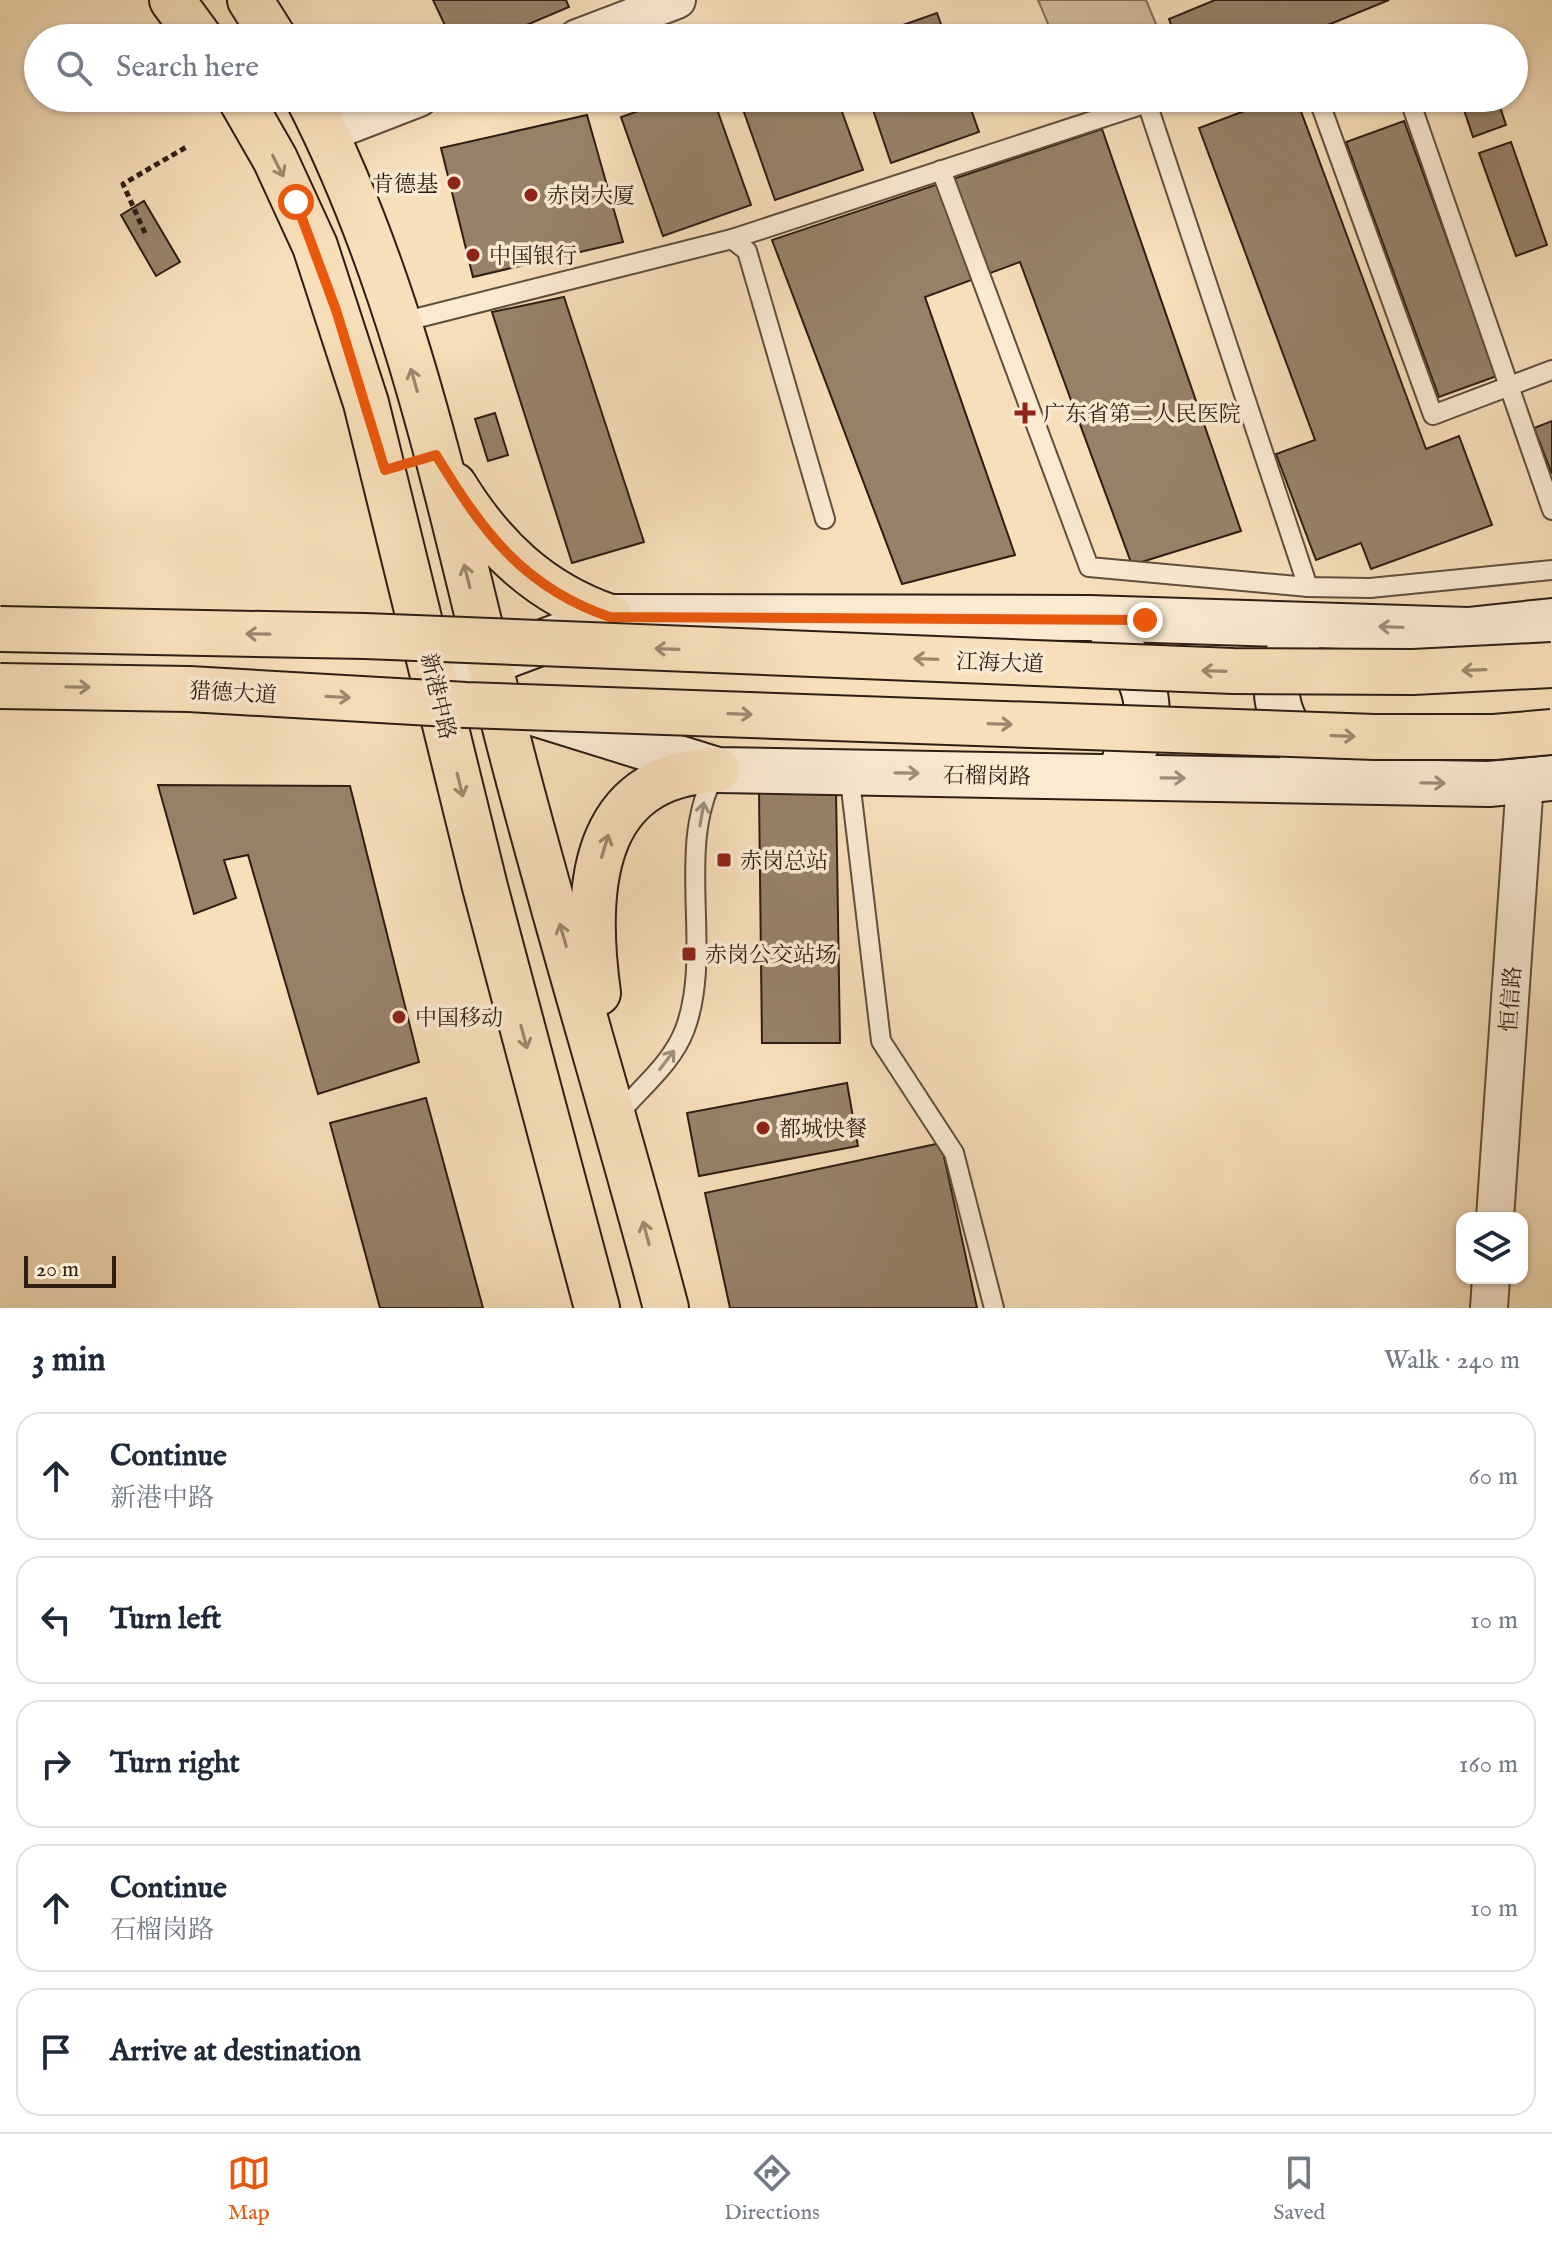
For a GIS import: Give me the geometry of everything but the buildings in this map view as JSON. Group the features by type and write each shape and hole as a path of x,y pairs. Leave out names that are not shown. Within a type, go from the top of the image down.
{"main road":[{"path":"172,0 190,24"},
{"path":"250,0 265,24"},
{"name":"新港中路","path":"248,112 275,159 315,246 385,470 545,871 666,1308"},
{"name":"新港中路","path":"317,116 398,323 436,455 472,688 485,887 597,1308"},
{"path":"385,470 436,455 501,551 569,600 610,617"},
{"name":"江海大道","path":"0,629 448,640 1233,671 1413,672 1552,665"},
{"name":"猎德大道","path":"0,686 472,688"},
{"path":"472,688 1375,737 1494,737 1552,732"},
{"path":"615,1118 597,987 594,920 599,868 607,836 621,810 662,778 686,771 717,770"},
{"path":"485,887 545,871"}],"street":[{"path":"614,24 677,0"},
{"path":"317,116 340,112"},
{"path":"1314,606 1275,682 1282,716 1296,742 1326,781"},
{"path":"472,688 610,617 1089,618 1314,606 1468,630 1552,621"},
{"path":"1089,618 1107,633 1132,663 1149,701 1148,724 1134,750 1121,763 1095,777"},
{"name":"石榴岗路","path":"472,688 717,770 1489,784 1538,780"},
{"name":"恒信路","path":"1496,1212 1538,780"},
{"path":"1489,1308 1491,1284"}],"lane":[{"path":"398,323 732,239 1119,112"},
{"path":"1150,112 1314,606"},
{"path":"1323,112 1433,415 1552,370"},
{"path":"1414,112 1552,510"},
{"path":"941,170 1089,567 1314,606 1370,588 1552,570"},
{"path":"732,239 747,251 825,519"},
{"path":"615,1118 659,1071 685,1027 693,991 699,829 707,788 717,770"},
{"path":"849,772 881,1041 954,1153 994,1308"}],"path":[{"path":"145,233 123,184 188,146"}],"shaded area":[{"path":"1038,0 1146,0 1156,24 1048,24"}],"place":[{"name":"肯德基","path":"454,183"},
{"name":"赤岗大厦","path":"531,195"},
{"name":"中国银行","path":"473,255"},
{"name":"广东省第二人民医院","path":"1025,413"},
{"name":"赤岗总站","path":"724,860"},
{"name":"赤岗公交站场","path":"689,954"},
{"name":"中国移动","path":"399,1017"},
{"name":"都城快餐","path":"763,1128"}],"route":[{"path":"296,202 315,246 385,470 436,455 481,526 501,551 521,569 589,610 610,617 1145,620"}]}
